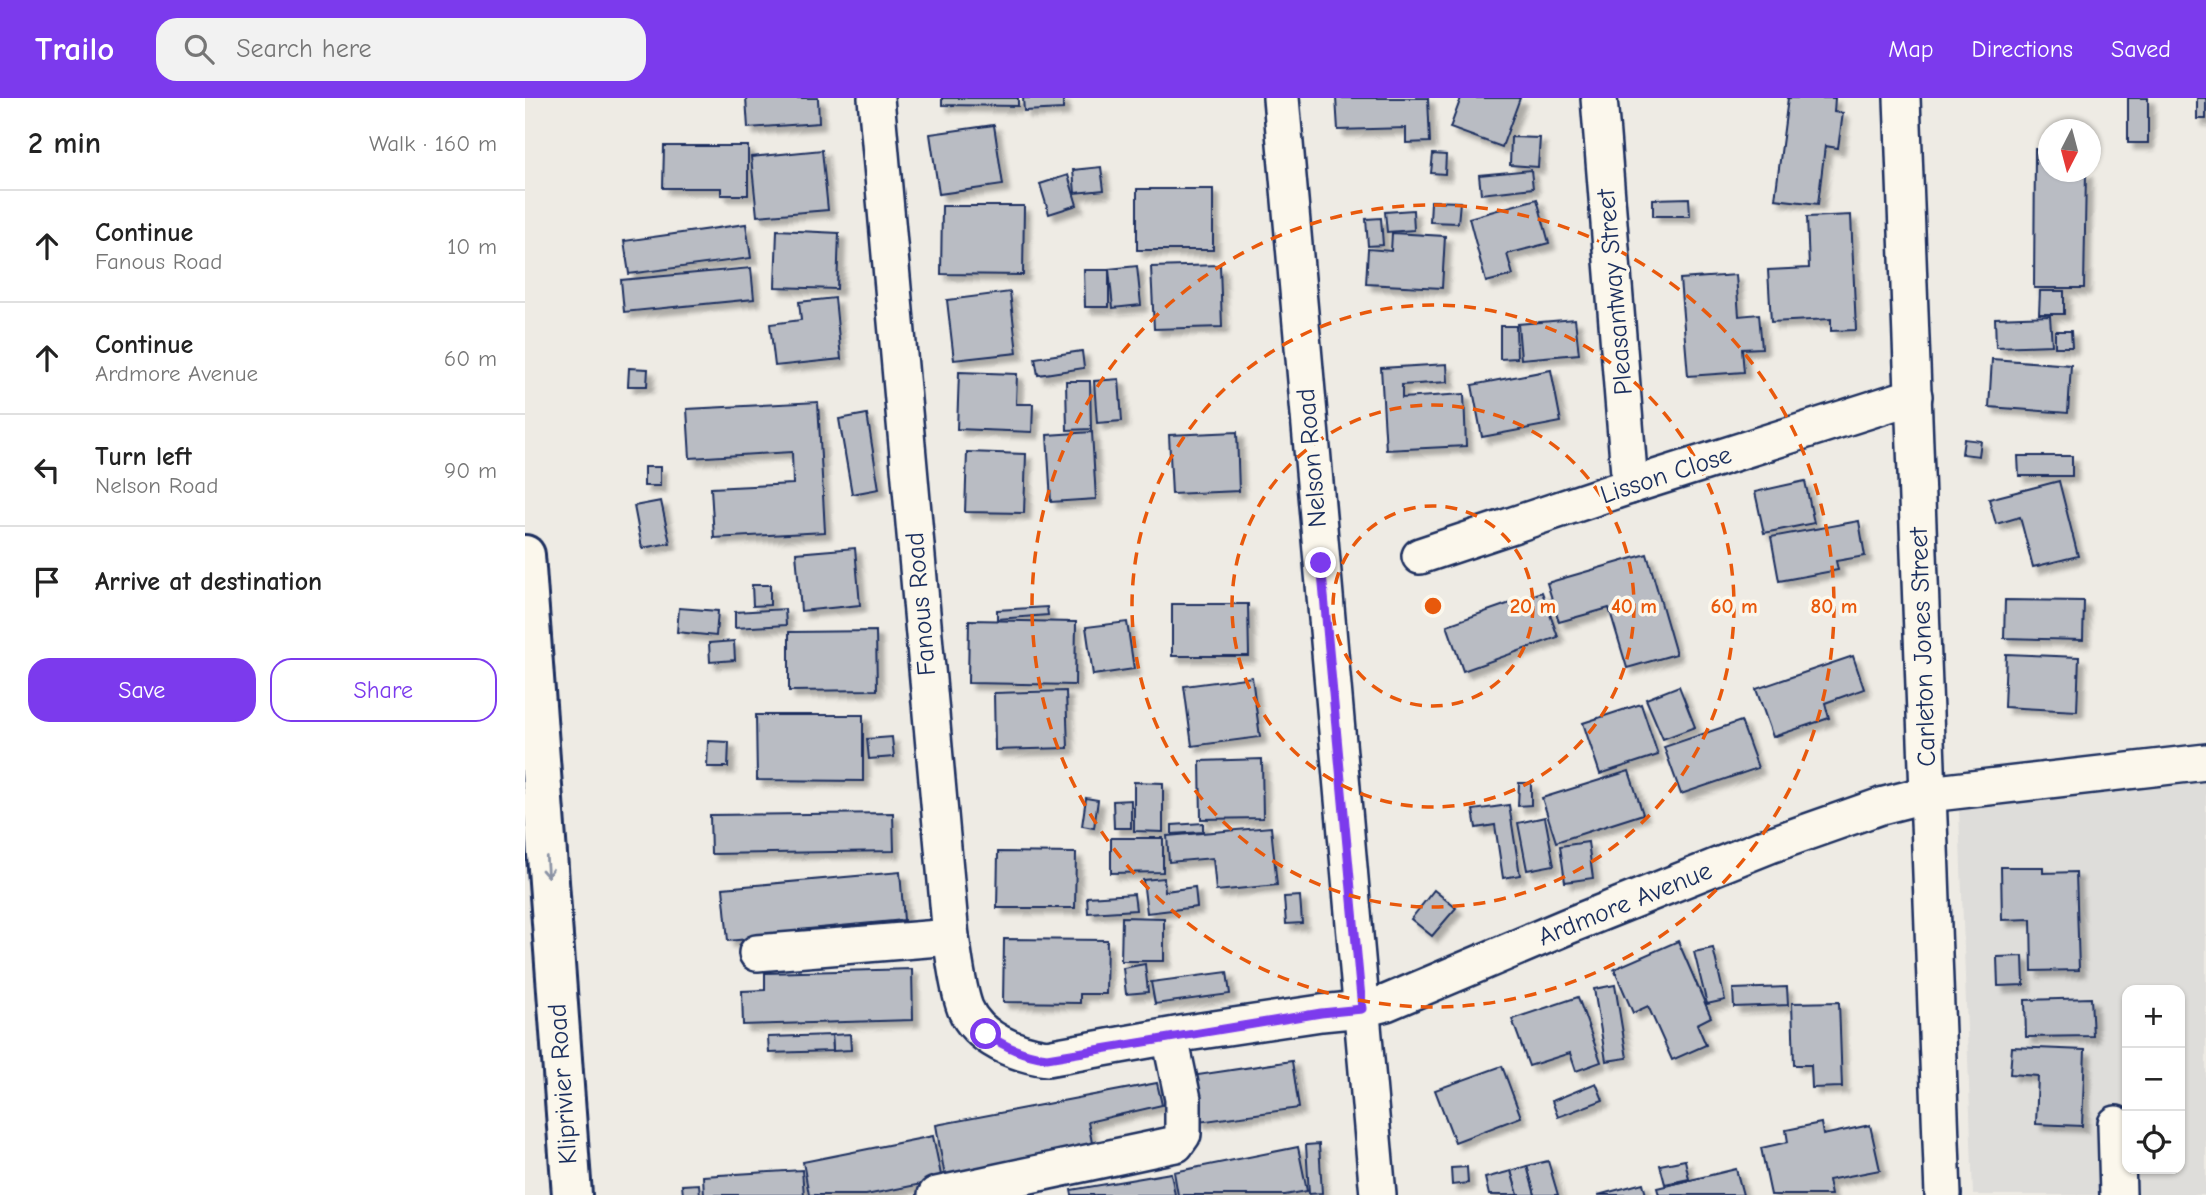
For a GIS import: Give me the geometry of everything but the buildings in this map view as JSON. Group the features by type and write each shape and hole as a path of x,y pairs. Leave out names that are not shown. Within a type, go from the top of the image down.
{"main road":[{"name":"Kliprivier Road","path":"525,555 572,1195"}],"street":[{"name":"Fanous Road","path":"876,98 951,937 961,994 967,1012 986,1034 1007,1048 1028,1056 1047,1058"},
{"name":"Nelson Road","path":"1281,98 1378,1195"},
{"name":"Pleasantway Street","path":"1599,98 1630,486"},
{"name":"Carleton Jones Street","path":"1902,98 1943,1195"},
{"name":"Lisson Close","path":"1420,556 1914,396"},
{"name":"Ardmore Avenue","path":"1047,1058 1386,1003 1770,845 1881,806 1928,794 2206,762"},
{"path":"757,953 951,937"},
{"path":"936,1195 1176,1144 1183,1134 1183,1099 1170,1037"},
{"path":"2116,1124 2118,1195"}],"shaded area":[{"path":"2206,768 2206,1195 1973,1195 1958,785"}],"route":[{"path":"986,1034 1007,1048 1028,1056 1047,1058 1187,1033 1362,1009 1321,563"}]}
